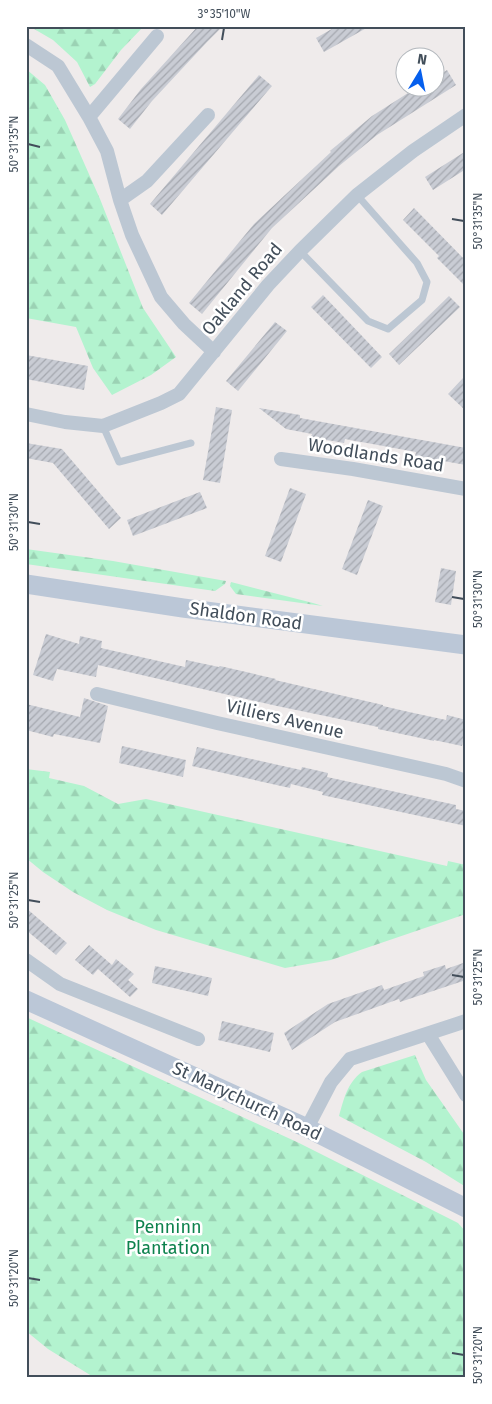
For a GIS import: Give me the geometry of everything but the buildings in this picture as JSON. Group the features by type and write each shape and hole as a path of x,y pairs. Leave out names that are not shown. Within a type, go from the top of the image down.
{"street":[{"path":"89,117 157,36"},
{"path":"26,45 58,66 89,117 107,151 120,200 132,235 161,297 184,324 214,352"},
{"path":"120,200 147,181 208,115"},
{"name":"Oakland Road","path":"26,414 66,422 103,426 161,404 179,394 268,285 300,250 357,195 413,151 466,116"},
{"name":"Woodlands Road","path":"281,459 353,469 466,489"},
{"name":"Shaldon Road","path":"26,584 183,608 466,645"},
{"name":"Villiers Avenue","path":"97,694 217,724 446,774 466,781"},
{"path":"26,960 60,984 198,1039"},
{"name":"St Marychurch Road","path":"26,1000 307,1128 466,1208"},
{"path":"307,1128 331,1082 350,1059 466,1021"},
{"path":"428,1034 466,1095"}],"lane":[{"path":"300,250 368,321 375,324 388,329 422,300 427,282 417,263 357,195"},
{"path":"103,426 119,462 191,443"}],"green space":[{"path":"29,26 144,26 121,50 95,84 90,87 77,62 53,40"},
{"path":"26,69 45,85 65,120 100,199 143,308 176,357 151,375 112,395 93,368 76,327 26,318"},
{"path":"26,549 113,561 226,581 225,584 215,591 26,564"},
{"path":"231,582 323,606 236,594 230,586"},
{"path":"26,769 50,772 49,778 84,786 118,804 146,799 447,866 448,861 466,865 466,914 331,960 285,968 156,930 107,910 73,892 26,858"},
{"name":"Penninn Plantation","path":"26,1017 299,1143 458,1223 466,1232 466,1378 95,1378 48,1349 26,1331"},
{"path":"415,1055 426,1080 466,1137 466,1187 426,1162 339,1116 349,1086 357,1076 362,1072"}]}
